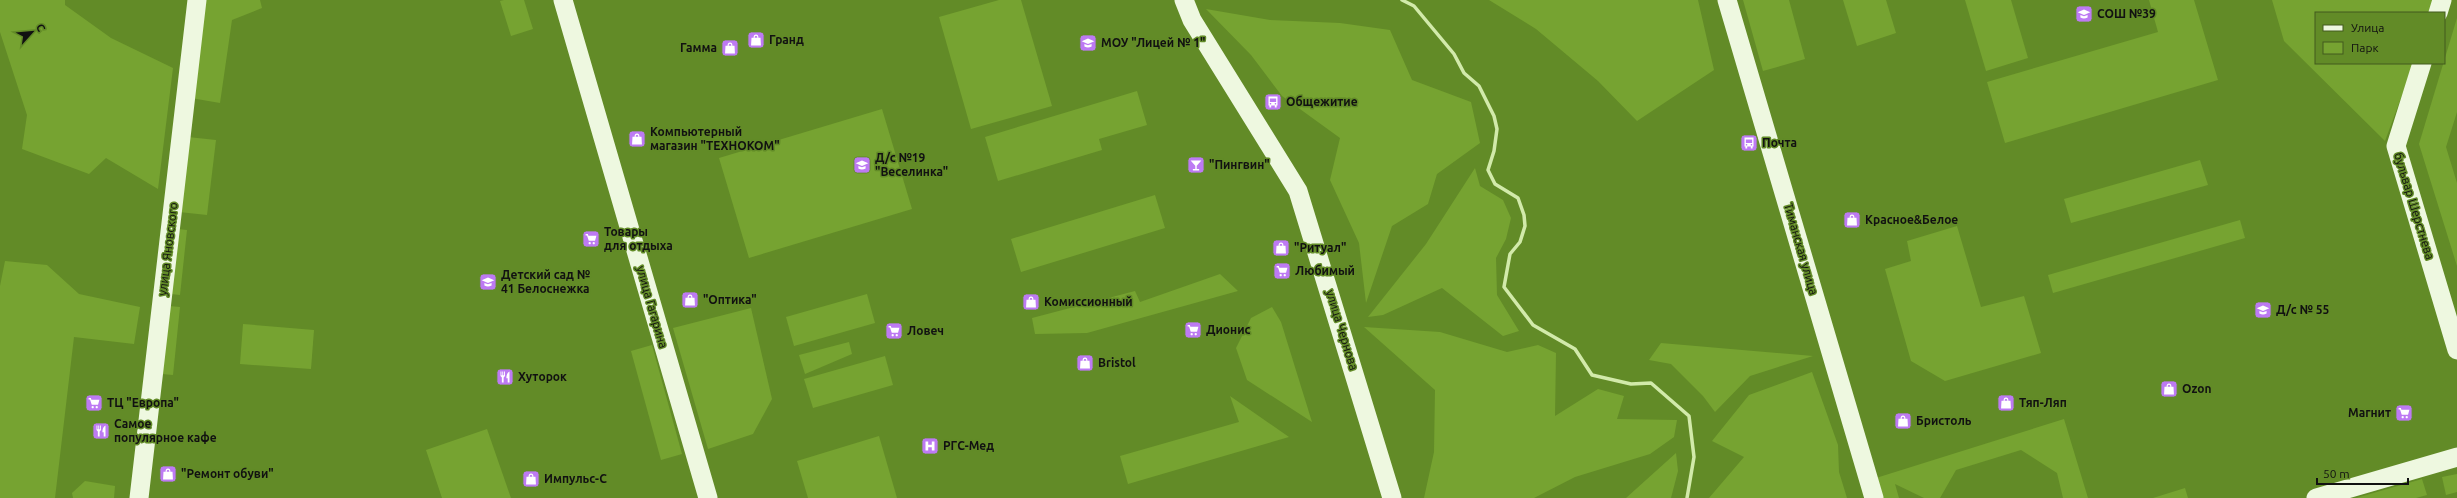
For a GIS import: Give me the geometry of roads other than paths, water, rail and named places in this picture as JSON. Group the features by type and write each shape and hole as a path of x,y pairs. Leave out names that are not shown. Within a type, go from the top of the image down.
{"street":[{"name":"улица Яновского","path":"138,498 197,0"},
{"name":"улица Гагарина","path":"563,0 708,498"},
{"name":"улица Чернова","path":"1184,0 1192,20 1298,191 1392,498"},
{"name":"Тиманская улица","path":"1728,0 1874,498"},
{"path":"2438,12 2442,0"},
{"name":"бульвар Шерстнева","path":"2422,64 2396,146 2457,350"},
{"path":"2316,498 2457,457"}],"waterway":[{"path":"1402,0 1414,6 1454,54 1464,73 1479,86 1494,116 1497,129 1494,151 1488,170 1495,184 1518,198 1524,215 1525,226 1520,242 1510,254 1504,287 1533,325 1575,349 1592,375 1631,384 1651,383 1689,416 1694,457 1687,498"}],"place":[{"name":"СОШ №39","path":"2084,14"},
{"name":"Гранд","path":"756,40"},
{"name":"МОУ \"Лицей № 1\"","path":"1088,43"},
{"name":"Гамма","path":"730,48"},
{"name":"Общежитие","path":"1273,102"},
{"name":"Компьютерный магазин \"ТЕХНОКОМ\"","path":"637,139"},
{"name":"Почта","path":"1749,143"},
{"name":"Д/с №19 \"Веселинка\"","path":"862,165"},
{"name":"\"Пингвин\"","path":"1196,165"},
{"name":"Красное&Белое","path":"1852,220"},
{"name":"Товары для отдыха","path":"591,239"},
{"name":"\"Ритуал\"","path":"1281,248"},
{"name":"Любимый","path":"1282,271"},
{"name":"Детский сад № 41 Белоснежка","path":"488,282"},
{"name":"\"Оптика\"","path":"690,300"},
{"name":"Комиссионный","path":"1031,302"},
{"name":"Д/с № 55","path":"2263,310"},
{"name":"Дионис","path":"1193,330"},
{"name":"Ловеч","path":"894,331"},
{"name":"Bristol","path":"1085,363"},
{"name":"Хуторок","path":"505,377"},
{"name":"Ozon","path":"2169,389"},
{"name":"ТЦ \"Европа\"","path":"94,403"},
{"name":"Тяп-Ляп","path":"2006,403"},
{"name":"Магнит","path":"2404,413"},
{"name":"Бристоль","path":"1903,421"},
{"name":"Самое популярное кафе","path":"101,431"},
{"name":"РГС-Мед","path":"930,446"},
{"name":"\"Ремонт обуви\"","path":"168,474"},
{"name":"Импульс-С","path":"531,479"}]}
